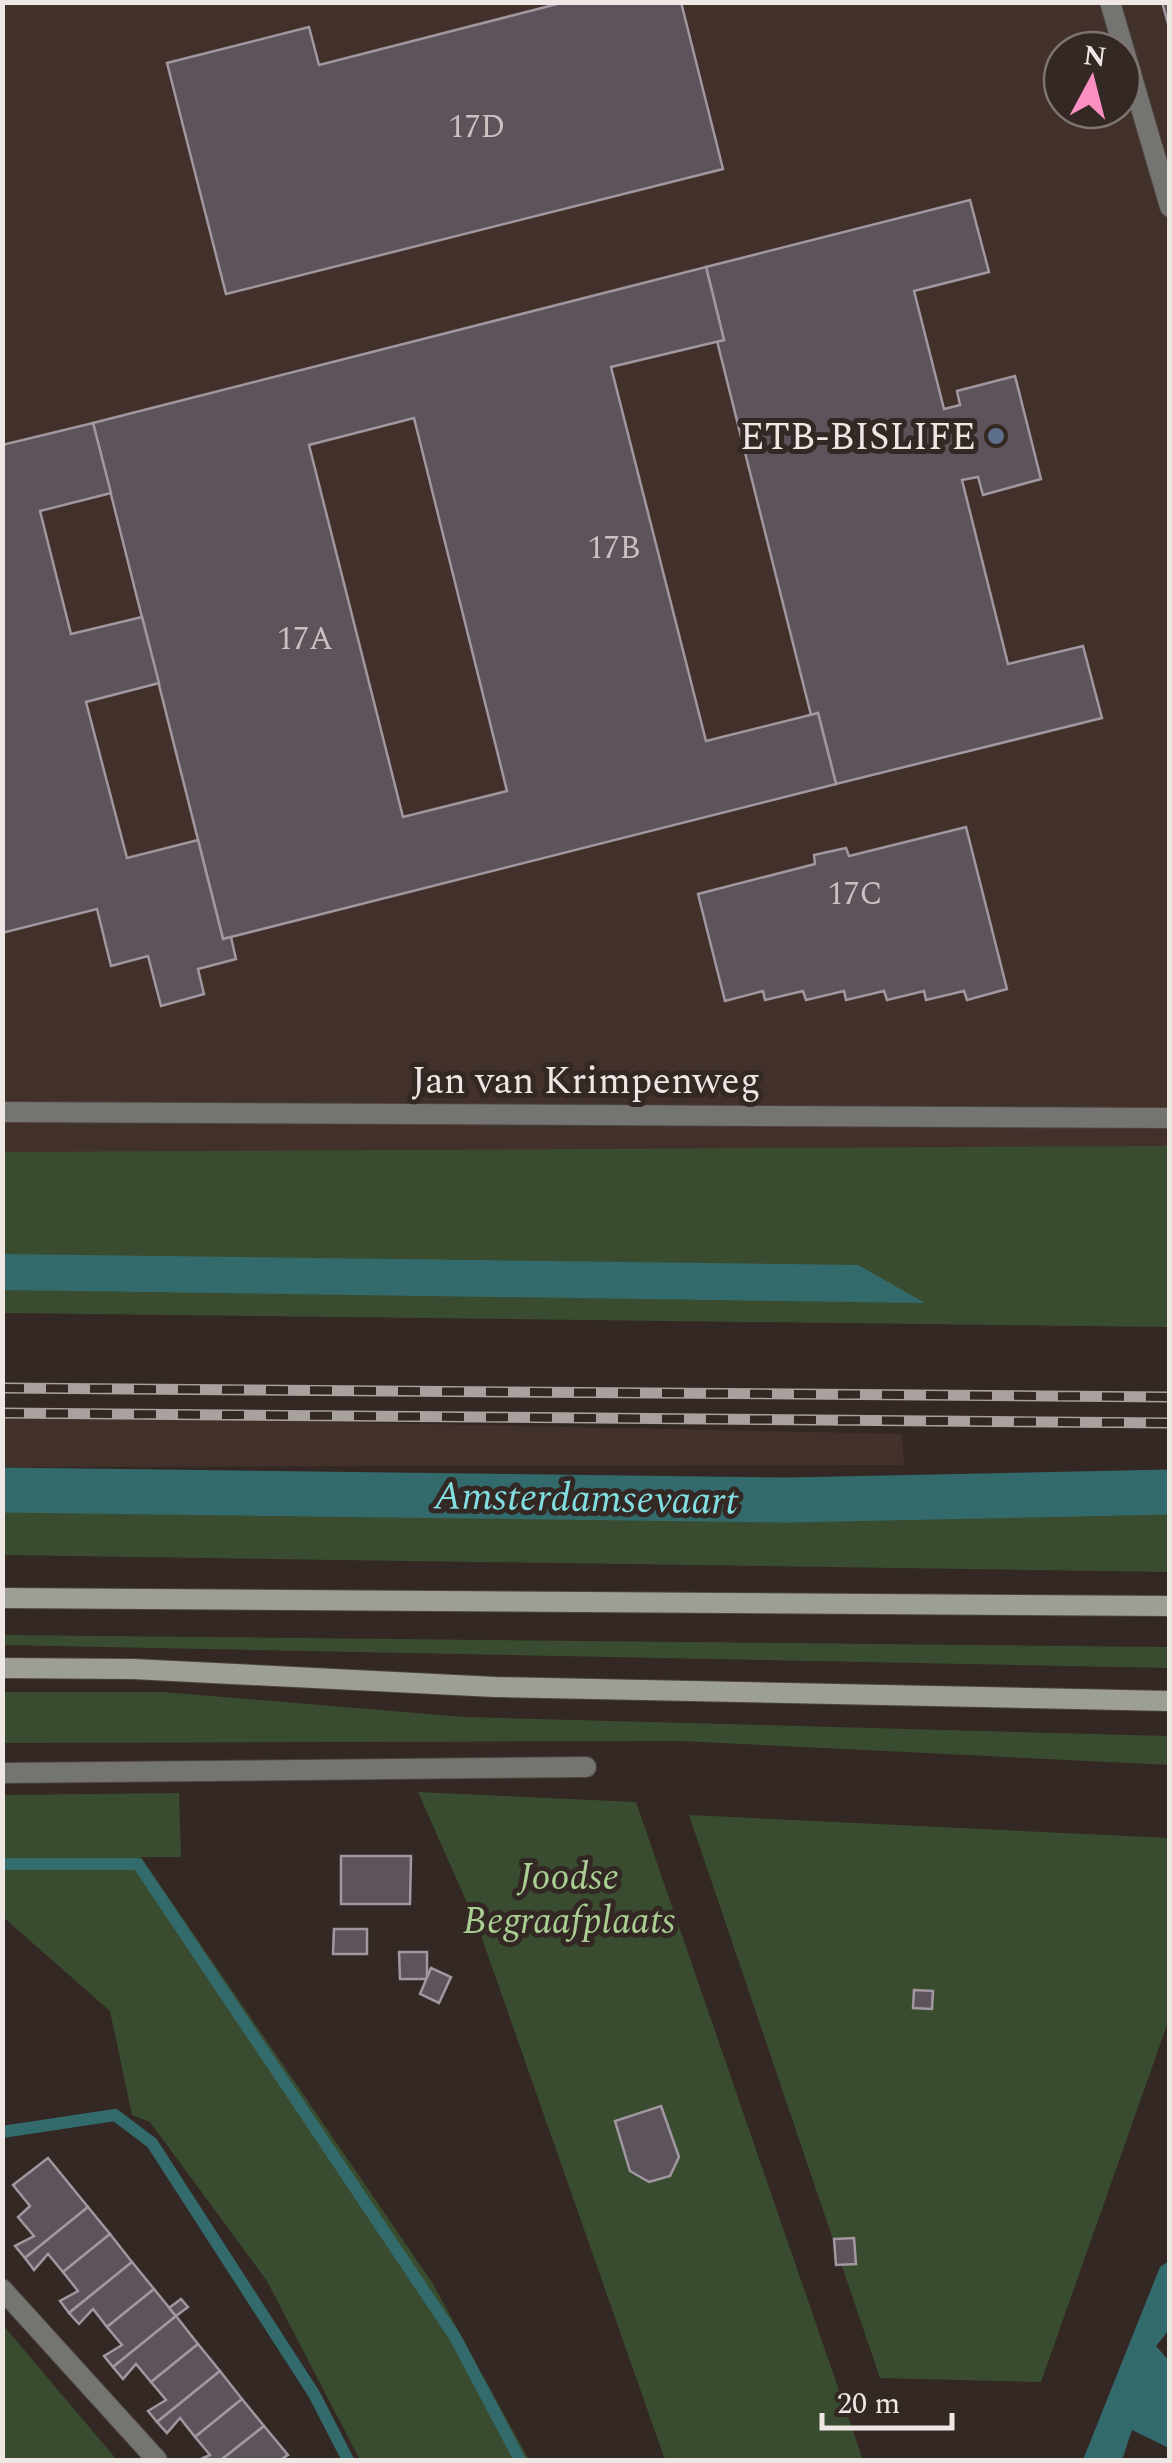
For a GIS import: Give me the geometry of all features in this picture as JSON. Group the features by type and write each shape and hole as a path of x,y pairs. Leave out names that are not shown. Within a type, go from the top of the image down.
{"main road":[{"path":"2,1598 1170,1606"},
{"path":"2,1668 133,1669 495,1687 1170,1701"}],"street":[{"path":"1110,2 1170,207"},
{"name":"Jan van Krimpenweg","path":"2,1112 1170,1118"},
{"path":"2,1773 586,1767"},
{"path":"2,2289 157,2460"}],"shaded area":[{"path":"3,3 1169,3 1169,1189 3,1185"},
{"path":"3,1415 902,1434 904,1465 3,1467"}],"green space":[{"path":"1169,1146 1169,1327 3,1313 3,1152"},
{"path":"3,1500 1169,1506 1169,1572 3,1555"},
{"path":"2,1635 1169,1647 1170,1668 3,1645"},
{"path":"2,1692 162,1692 464,1717 1169,1736 1169,1765 681,1741 3,1743"},
{"name":"Joodse Begraafplaats","path":"418,1792 636,1802 863,2460 665,2460 479,1930"},
{"path":"179,1793 181,1857 141,1857 433,2284 529,2460 360,2460 267,2281 150,2122 132,2115 110,2011 3,1917 3,1795"},
{"path":"689,1815 1169,1838 1169,2019 1041,2382 880,2378"},
{"path":"3,2325 117,2460 3,2460"}],"water":[{"path":"3,1254 858,1265 925,1303 3,1290"},
{"path":"1169,2261 1169,2330 1156,2346 1169,2361 1169,2448 1132,2430 1122,2460 1083,2460 1160,2267"}],"building":[{"path":"565,2 681,2 723,169 226,294 167,63 309,27 319,65"},
{"path":"1162,2 1170,2 1170,31"},
{"path":"970,200 989,272 914,291 944,409 960,405 957,391 1015,376 1041,479 983,495 978,477 962,480 1008,664 1083,646 1102,718 836,784 818,713 811,715 717,341 724,340 706,267"},
{"path":"706,267 724,340 611,367 706,741 818,713 836,784 223,939 93,423","holes":["414,418 507,791 403,817 309,445"]},
{"path":"93,423 111,493 40,511 71,634 142,617 159,683 86,702 127,858 198,840 223,939 231,937 236,959 198,969 204,994 161,1006 148,956 111,966 97,909 2,933 2,445"},
{"path":"966,827 1007,989 967,1000 964,991 926,1000 924,991 887,1000 884,991 846,1000 844,991 806,1000 803,991 765,1000 763,991 725,1001 698,894 815,864 814,855 846,848 849,856"},
{"path":"341,1856 411,1856 410,1904 341,1904"},
{"path":"334,1929 367,1929 367,1954 333,1954"},
{"path":"399,1952 427,1952 427,1979 400,1979"},
{"path":"431,1968 451,1977 439,2003 420,1994"},
{"path":"914,1990 933,1991 932,2009 913,2008"},
{"path":"661,2106 679,2157 670,2176 649,2182 630,2171 615,2121"},
{"path":"48,2158 88,2207 25,2258 15,2246 34,2236 18,2217 30,2206 13,2185"},
{"path":"88,2207 110,2234 63,2272 48,2254 34,2270 25,2258"},
{"path":"110,2234 132,2262 69,2313 60,2301 78,2291 63,2272"},
{"path":"854,2238 856,2264 836,2265 834,2239"},
{"path":"132,2262 154,2289 107,2327 93,2309 79,2324 69,2313"},
{"path":"154,2289 176,2316 113,2367 104,2356 122,2345 107,2327"},
{"path":"181,2299 188,2307 176,2316 169,2308"},
{"path":"176,2316 198,2344 151,2382 136,2364 123,2379 113,2367"},
{"path":"198,2344 220,2371 157,2422 148,2411 166,2400 151,2382"},
{"path":"220,2371 242,2399 195,2437 180,2418 167,2433 157,2422"},
{"path":"242,2399 264,2426 221,2460 199,2460 210,2455 195,2437"},
{"path":"264,2426 288,2455 280,2460 221,2460"}],"waterway":[{"name":"Amsterdamsevaart","path":"2,1490 788,1500 1170,1492"},
{"path":"2,1864 138,1864 455,2337 520,2460"},
{"path":"2,2132 115,2115 152,2143 314,2394 348,2460"}],"railway":[{"path":"2,1388 1170,1397"},
{"path":"2,1413 1170,1423"}],"place":[{"name":"ETB-BISLIFE","path":"996,436"}]}
